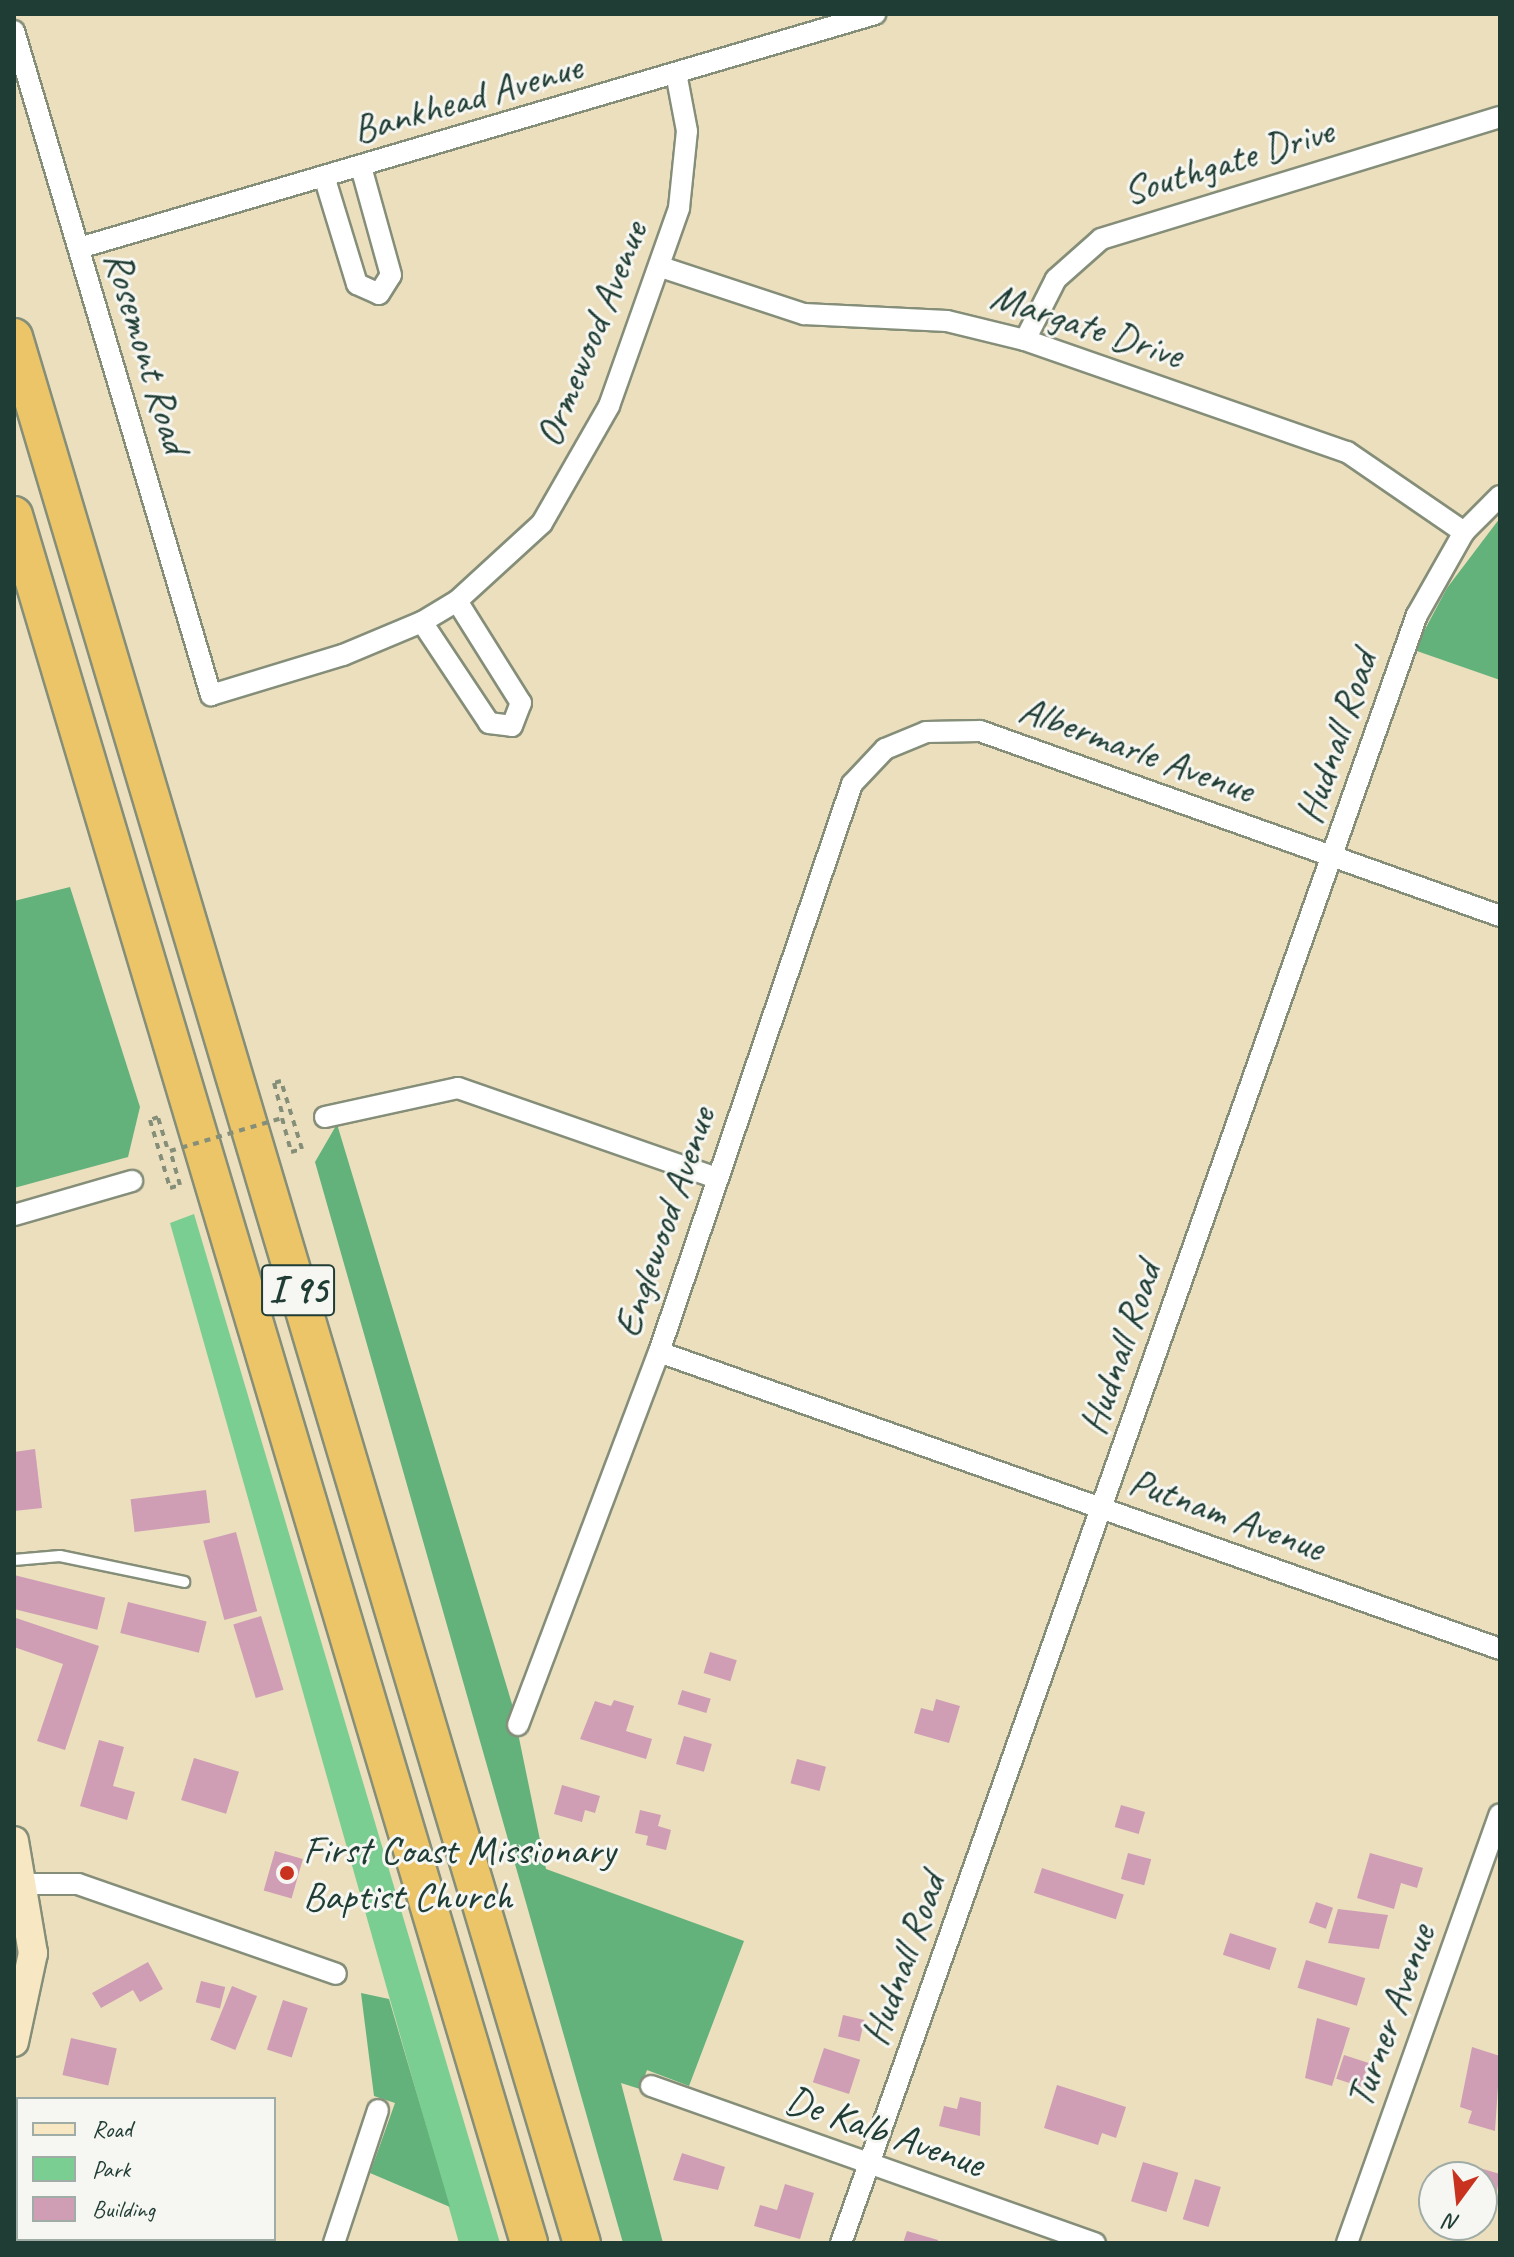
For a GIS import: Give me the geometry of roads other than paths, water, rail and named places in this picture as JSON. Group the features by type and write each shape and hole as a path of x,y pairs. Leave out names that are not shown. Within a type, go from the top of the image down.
{"highway":[{"name":"I 95","path":"14,337 582,2243"},
{"name":"I 95","path":"14,515 529,2243"}],"main road":[{"path":"14,1841 27,1884 33,1953 14,2042"}],"street":[{"name":"Bankhead Avenue","path":"79,248 361,167 862,16"},
{"name":"Rosemont Road","path":"14,31 211,695"},
{"name":"Ormewood Avenue","path":"211,695 343,655 422,622 457,601 516,550 571,481 609,406 661,267 686,171 676,73"},
{"name":"Southgate Drive","path":"1025,340 1056,279 1101,239 1500,117"},
{"path":"324,176 357,284 379,294 391,275 361,167"},
{"name":"Margate Drive","path":"661,267 804,314 947,321 1025,340 1347,452 1464,532"},
{"name":"Hudnall Road","path":"841,2243 1417,615 1464,532 1500,496"},
{"path":"422,622 489,723 512,726 521,703 457,601"},
{"name":"Albermarle Avenue","path":"885,749 926,732 980,731 1500,916"},
{"name":"Englewood Avenue","path":"518,1725 659,1352 852,784 885,749"},
{"path":"325,1117 458,1088 716,1178"},
{"path":"14,1215 132,1181"},
{"name":"Putnam Avenue","path":"659,1352 1500,1649"},
{"name":"Turner Avenue","path":"1347,2243 1500,1814"},
{"path":"27,1884 78,1884 336,1974"},
{"name":"De Kalb Avenue","path":"651,2086 1095,2243"},
{"path":"334,2243 378,2110"}],"lane":[{"path":"14,1560 60,1556 184,1582"}],"place":[{"name":"First Coast Missionary Baptist Church","path":"287,1873"}]}
